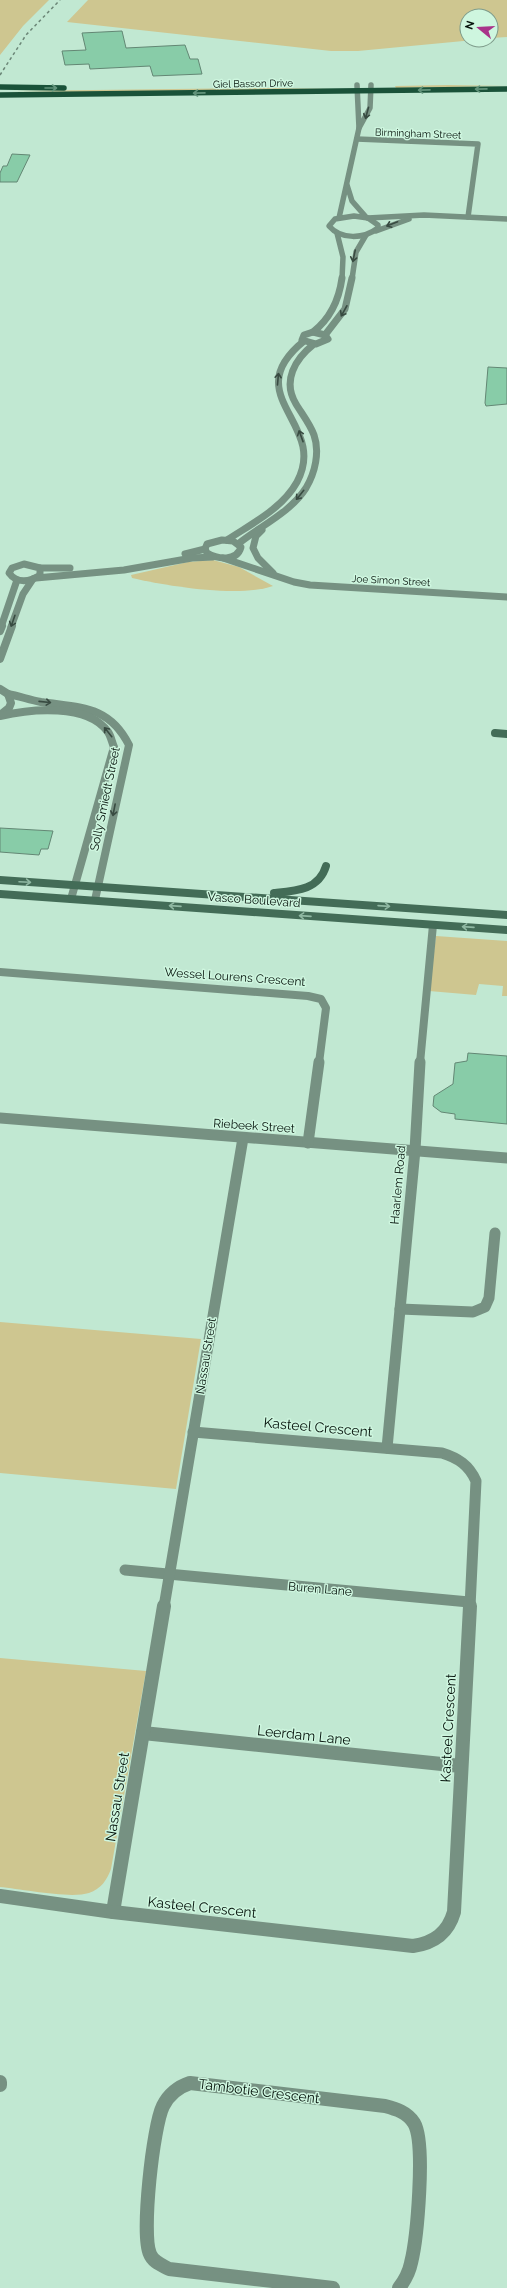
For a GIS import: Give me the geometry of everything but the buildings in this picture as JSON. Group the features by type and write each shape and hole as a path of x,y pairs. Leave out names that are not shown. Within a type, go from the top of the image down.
{"main road":[{"name":"Giel Basson Drive","path":"0,88 371,85 507,82"},
{"name":"Giel Basson Drive","path":"0,95 507,89"},
{"path":"495,733 507,734"},
{"path":"250,896 308,887 321,879 326,866"},
{"name":"Vasco Boulevard","path":"0,880 250,896 507,915"},
{"name":"Vasco Boulevard","path":"0,894 507,930"}],"street":[{"path":"338,218 347,186 359,128 357,122 357,85"},
{"path":"359,128 365,122 372,91 371,85"},
{"name":"Birmingham Street","path":"357,139 478,144 468,217"},
{"path":"347,186 352,201 367,218 376,222 378,228 376,230"},
{"path":"437,216 398,221 366,235 348,236 337,233 329,226 338,218 348,216 367,218 395,215 437,216 468,217 507,219"},
{"path":"304,341 302,337 304,335 314,332 323,325 331,314 341,289 342,245 337,233"},
{"path":"325,334 347,306 354,254 366,235"},
{"path":"314,332 325,334"},
{"path":"223,558 234,556 239,548 292,504 304,491 315,468 316,440 310,426 294,400 290,381 293,368 298,357 314,344 327,341 328,339 325,334"},
{"path":"304,341 314,344"},
{"path":"0,631 17,580 9,573 15,566 29,564 40,568 123,564 205,549 211,542 227,540 262,517 282,500 297,482 304,467 303,444 300,434 281,400 277,382 280,368 285,358 304,341"},
{"path":"272,520 257,534 253,543 253,551 276,576"},
{"path":"227,540 239,548"},
{"name":"Joe Simon Street","path":"239,548 253,563 276,576"},
{"path":"205,549 207,553 213,557"},
{"name":"Joe Simon Street","path":"17,580 124,570 192,558 213,557 223,558 276,576 310,585 507,597"},
{"path":"0,659 23,594 35,578 41,573 40,568"},
{"path":"0,716 9,708 11,703 2,689"},
{"name":"Solly Smiedt Street","path":"2,689 39,702 70,704 92,709 117,723 125,734 129,745 95,900"},
{"name":"Solly Smiedt Street","path":"0,716 34,710 85,715 98,722 108,730 113,738 114,747 71,899"},
{"name":"Haarlem Road","path":"387,1448 414,1150 422,1035 433,925"},
{"name":"Wessel Lourens Crescent","path":"0,972 308,996 321,999 326,1008 308,1143"},
{"name":"Riebeek Street","path":"0,1118 507,1158"},
{"name":"Nassau Street","path":"113,1912 243,1138"},
{"path":"400,1308 473,1312 484,1308 489,1298 495,1233"},
{"name":"Kasteel Crescent","path":"113,1912 413,1946 431,1942 446,1931 454,1912 476,1481 474,1474 466,1464 451,1455 387,1448 194,1432"},
{"path":"125,1570 170,1575"},
{"name":"Buren Lane","path":"170,1575 470,1602"},
{"name":"Leerdam Lane","path":"143,1733 461,1766"},
{"path":"0,1896 113,1912"},
{"name":"Tambotie Crescent","path":"333,2288 290,2286 169,2269 158,2263 149,2254 145,2224 160,2113 165,2102 179,2086 190,2083 385,2106 398,2109 414,2121 418,2130 419,2143 413,2260 403,2285 399,2288"}],"shaded area":[{"path":"0,0 49,0 23,26 0,55"},
{"path":"88,0 507,0 507,37 499,38 499,8 459,8 459,41 358,51 331,51 67,22"},
{"path":"395,86 507,86 396,88"},
{"path":"266,88 333,89 78,92 11,91"},
{"path":"213,560 239,567 273,586 242,591 203,590 132,578 131,575 188,562"},
{"path":"436,936 507,941 507,996 502,996 503,986 479,984 476,995 429,991"},
{"path":"0,1322 201,1339 176,1489 0,1473"},
{"path":"0,1658 146,1671 111,1869 103,1884 89,1893 70,1895 0,1887"}],"railway":[{"path":"0,75 26,35 60,0"}]}
